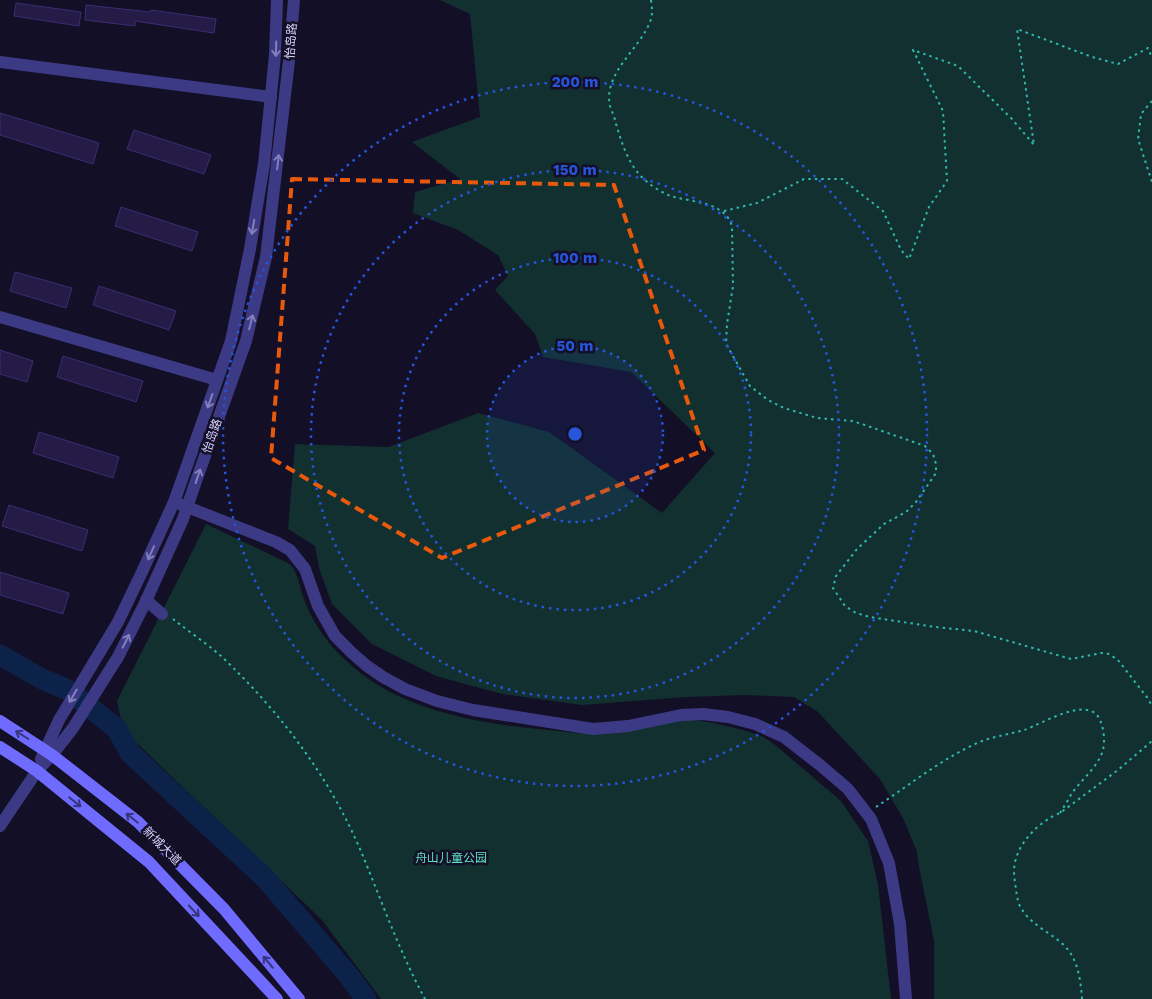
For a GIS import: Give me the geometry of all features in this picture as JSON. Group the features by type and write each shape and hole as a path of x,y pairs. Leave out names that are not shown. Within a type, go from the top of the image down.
{"main road":[{"name":"新城大道","path":"0,721 49,752 138,822 224,908 299,999"},
{"name":"新城大道","path":"0,747 37,771 149,862 277,999"}],"street":[{"path":"49,752 59,720 118,622 174,502 231,340 250,250 264,164 276,56 277,0"},
{"name":"怡岛路","path":"0,826 49,752 73,728 118,657 146,600 187,507 246,341 266,257 290,62 294,0"},
{"path":"0,62 271,97"},
{"path":"0,317 217,380"},
{"path":"174,502 276,542 290,550 305,569 318,606 335,636 367,666 405,689 437,702 473,710 593,729 628,726 681,715 704,714 728,717 746,722 784,737 848,789 871,819 889,862 900,924 906,999"},
{"path":"146,600 162,614"}],"path":[{"path":"651,0 652,12 650,23 610,86 610,104 626,156 633,167 650,184 669,196 707,204 724,211 729,219 732,226 734,267 726,344 750,386 768,400 784,408 817,418 852,421 862,424 925,446 933,454 936,473 916,502 906,512 884,524 870,536 836,576 833,588 845,606 856,613 870,617 935,628 974,631 1071,659 1102,653 1109,654 1118,660 1152,707"},
{"path":"724,211 757,202 804,179 842,178 883,211 901,250 910,259 929,208 946,181 943,111 913,50 958,66 1012,119 1034,145 1017,28 1092,57 1118,64 1148,48 1152,58"},
{"path":"1152,101 1141,114 1138,139 1152,182"},
{"path":"162,614 170,617 219,655 259,695 306,750 338,804 425,999"},
{"path":"1148,700 1152,697"},
{"path":"866,814 939,764 974,745 1024,730 1069,711 1091,711 1099,717 1103,728 1104,748 1099,760 1072,793 1060,813"},
{"path":"1082,999 1079,976 1071,954 1065,946 1030,919 1022,910 1017,900 1014,877 1016,858 1029,835 1051,817 1060,813 1118,770 1152,741"}],"highlighted area":[{"path":"292,179 614,185 704,450 442,558 271,458"}],"green space":[{"path":"440,0 1152,0 1152,999 934,999 934,941 917,852 903,818 880,779 818,712 794,697 744,695 687,697 582,705 502,694 436,676 372,644 332,604 319,568 315,546 288,529 295,444 389,447 478,413 549,432 662,513 715,453 631,372 543,357 535,334 495,290 508,276 498,255 458,230 413,213 415,192 460,179 412,142 480,117 470,14"},
{"name":"舟山儿童公园","path":"206,524 290,564 314,620 324,637 337,652 373,682 395,695 420,705 445,713 497,724 583,734 695,720 736,728 763,737 774,744 841,801 868,841 878,884 891,999 381,999 322,920 123,730 117,701"}],"building":[{"path":"16,3 81,12 79,26 14,16"},
{"path":"86,5 150,12 151,10 216,19 214,33 135,21 135,26 85,20"},
{"path":"0,113 99,143 93,164 0,135"},
{"path":"134,130 211,155 204,174 127,149"},
{"path":"121,207 198,232 192,251 115,226"},
{"path":"15,272 72,288 66,308 10,291"},
{"path":"99,286 176,311 169,330 93,305"},
{"path":"0,350 33,361 27,382 0,374"},
{"path":"63,356 143,381 136,402 57,377"},
{"path":"39,432 119,457 113,478 33,453"},
{"path":"9,505 88,530 82,551 2,526"},
{"path":"0,572 69,593 63,614 0,595"}],"waterway":[{"path":"0,655 42,679 68,690 117,729 130,753 265,878 349,976 366,999"}]}
